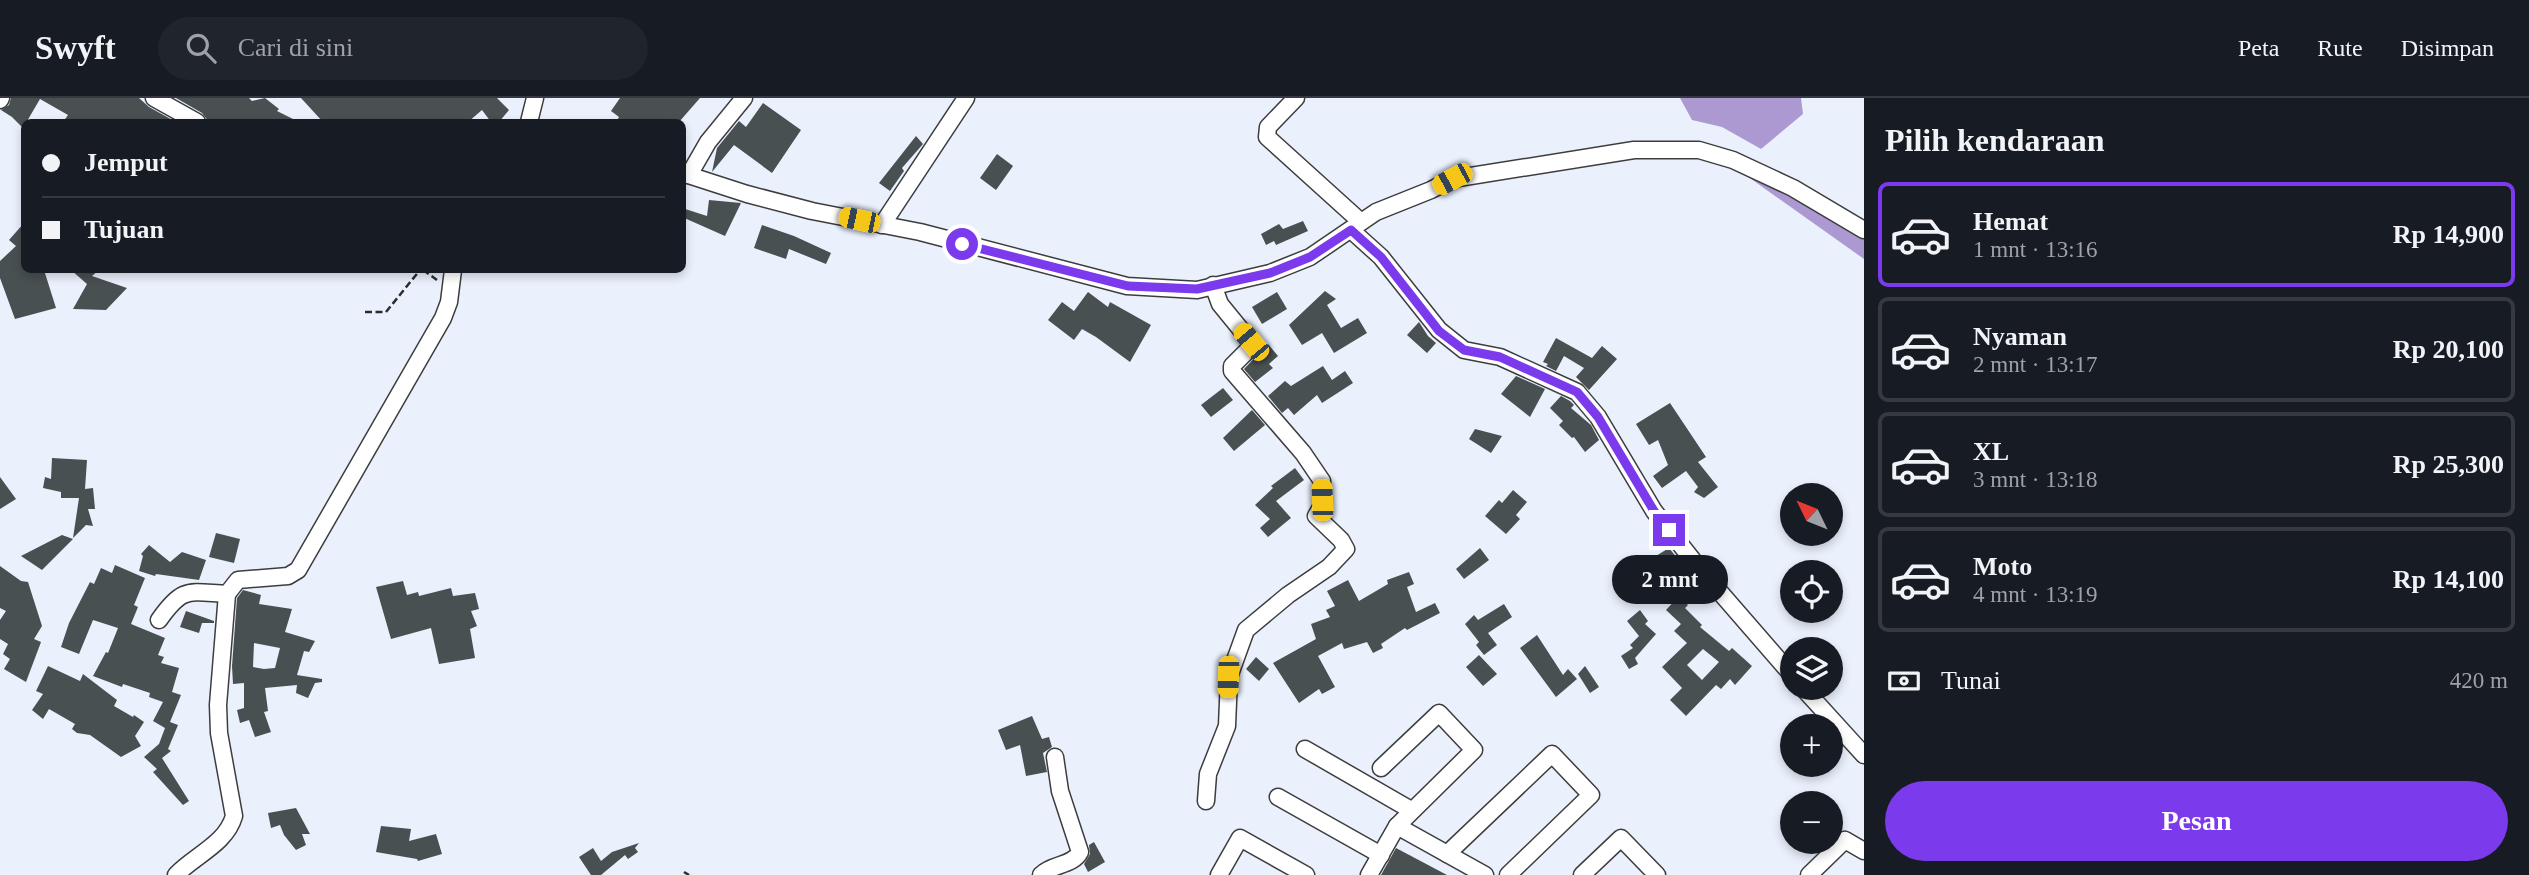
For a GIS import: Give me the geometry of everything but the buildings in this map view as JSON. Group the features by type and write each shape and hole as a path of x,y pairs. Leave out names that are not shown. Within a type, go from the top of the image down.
{"street":[{"path":"154,98 192,119"},
{"path":"530,119 535,98"},
{"path":"744,98 686,174 747,194 920,232 1128,286 1197,289 1270,273 1310,257 1376,212 1452,179 1634,150 1699,150 1733,160 1794,188 1864,230"},
{"path":"882,225 966,98"},
{"path":"1296,98 1268,127 1267,137 1356,226 1439,331 1464,350 1500,357 1577,392 1598,417 1654,511 1699,568 1780,661"},
{"path":"176,875 222,838 234,816 219,724 227,594 238,580 288,576 298,570 443,318 449,302 453,273"},
{"path":"1206,801 1208,774 1227,726 1228,677 1246,631 1288,595 1329,566 1346,549 1341,540 1316,516 1323,502 1322,481 1303,453 1231,371 1232,366 1251,347 1251,342 1220,304 1213,285"},
{"path":"159,620 172,601 180,595 227,594"},
{"path":"1814,700 1864,755"},
{"path":"1369,875 1397,826 1474,750 1439,713 1381,768"},
{"path":"1305,749 1412,810"},
{"path":"1447,854 1552,754 1591,795 1508,875"},
{"path":"1041,875 1076,859 1080,852 1060,791 1055,757"},
{"path":"1278,797 1381,855"},
{"path":"1397,826 1485,875"},
{"path":"1219,875 1240,838 1306,875"},
{"path":"1582,875 1621,838 1657,875"},
{"path":"1809,875 1845,840 1864,851"}],"path":[{"path":"365,312 386,312 418,273"},
{"path":"684,872 689,875"}],"shaded area":[{"path":"1680,98 1801,98 1803,114 1761,149 1722,127 1692,120"},
{"path":"1747,176 1864,226 1864,259"}],"route":[{"path":"962,244 1128,286 1197,289 1270,273 1310,257 1351,230 1381,257 1439,331 1464,350 1500,357 1577,392 1598,417 1654,511 1669,530"}]}
